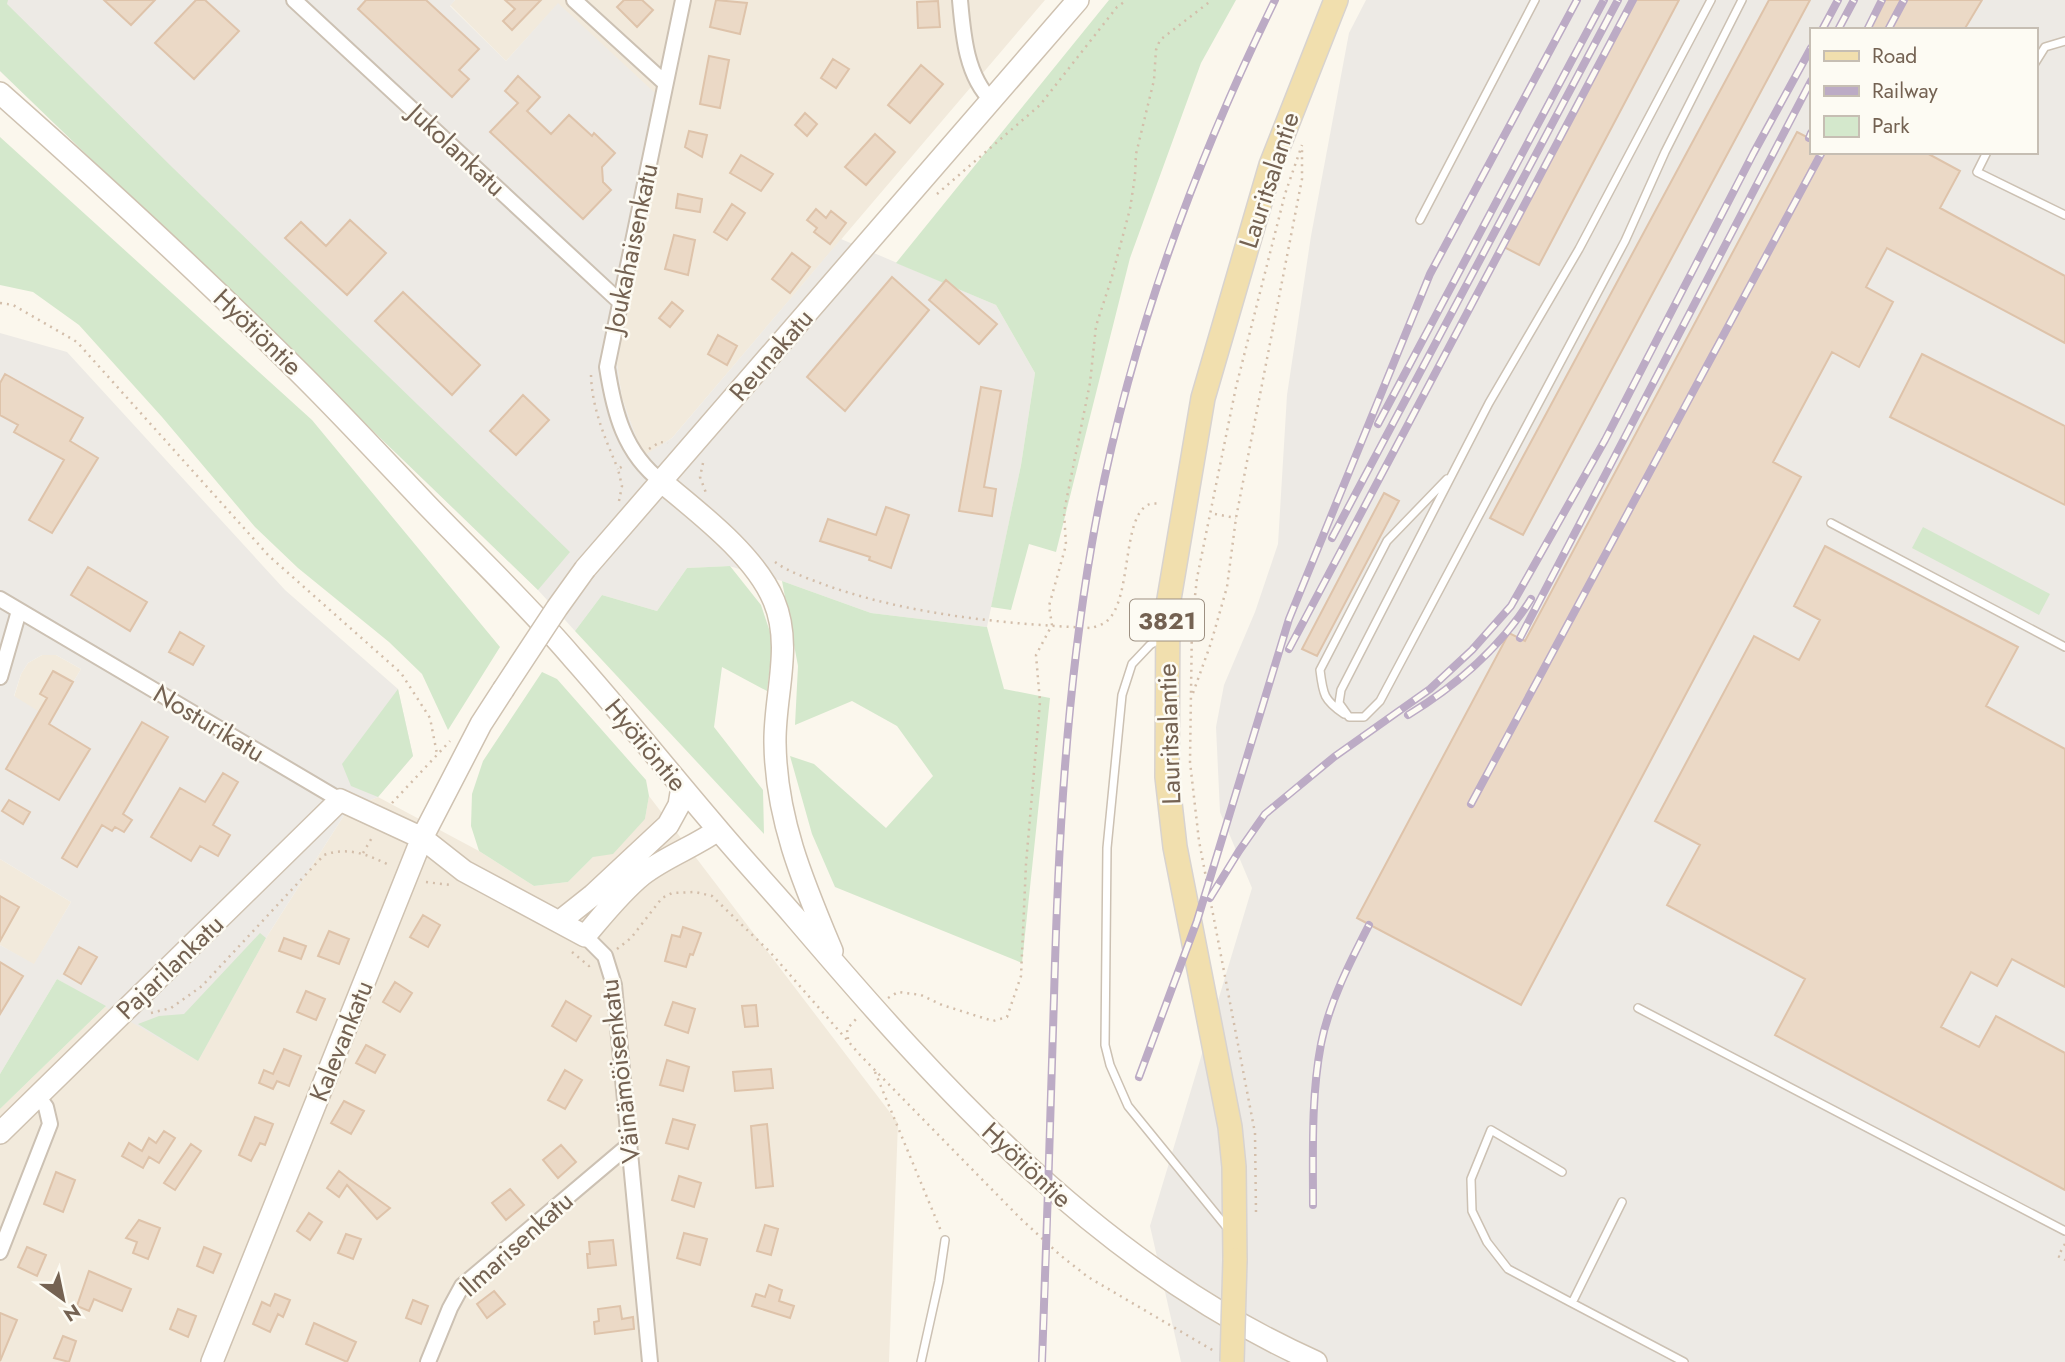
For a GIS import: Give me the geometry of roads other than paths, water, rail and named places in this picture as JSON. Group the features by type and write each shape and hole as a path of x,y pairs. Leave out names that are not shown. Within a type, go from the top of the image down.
{"main road":[{"name":"Reunakatu","path":"481,724 585,569 1078,0"},
{"name":"Lauritsalantie","path":"1232,1362 1236,1249 1230,1127 1175,847 1167,777 1168,605 1203,398 1271,165 1336,0"},
{"name":"Hyötiöntie","path":"0,93 115,195 304,377 570,654 718,830 873,1007 963,1105 1050,1189 1120,1245 1203,1301 1266,1340 1315,1362"},
{"path":"662,482 739,549 774,601 779,622 783,668 775,742 781,811 793,855 840,969"},
{"name":"Kalevankatu","path":"212,1362 422,838 481,724"},
{"path":"559,922 593,895 668,825 679,804 682,787"},
{"name":"Nosturikatu","path":"340,800 422,838"},
{"name":"Pajarilankatu","path":"0,1133 340,800"},
{"path":"585,936 643,875 696,846 718,830"},
{"name":"Väinämöisenkatu","path":"422,838 464,871 585,936"}],"street":[{"name":"Jukolankatu","path":"294,0 619,301"},
{"path":"574,0 665,83"},
{"name":"Joukahaisenkatu","path":"662,482 648,471 627,443 613,402 607,367 683,0"},
{"path":"960,0 963,41 981,90 992,101"},
{"name":"Nosturikatu","path":"0,599 340,800"},
{"path":"0,677 19,611"},
{"name":"Väinämöisenkatu","path":"585,936 605,956 614,985 650,1362"},
{"path":"0,1252 50,1124 46,1107 37,1096"},
{"name":"Ilmarisenkatu","path":"428,1362 462,1286 629,1145"}],"lane":[{"path":"1420,220 1535,0"},
{"path":"1349,717 1339,704 1341,690 1489,403 1579,249 1712,0"},
{"path":"1454,471 1387,541 1320,670 1322,690 1328,703 1349,717 1364,718 1380,701 1625,241 1665,152 1742,0"},
{"path":"2037,60 2045,47 2065,41"},
{"path":"1986,154 1977,172 2065,215"},
{"path":"1831,523 2065,647"},
{"path":"1166,635 1150,645 1132,664 1122,695 1107,848 1105,1045 1110,1065 1128,1106 1236,1249"},
{"path":"1638,1008 2065,1231"},
{"path":"1562,1172 1491,1129 1471,1179 1472,1212 1486,1242 1508,1269 1684,1362"},
{"path":"1572,1303 1622,1202"},
{"path":"921,1362 945,1240"}],"railway":[{"path":"1042,1362 1061,826 1076,656 1092,543 1123,402 1164,265 1215,131 1275,0"},
{"path":"1139,1077 1197,921 1289,619 1430,274 1577,0"},
{"path":"1378,424 1604,0"},
{"path":"1332,538 1618,0"},
{"path":"1289,649 1633,0"},
{"path":"1823,28 1838,0"},
{"path":"1839,28 1854,0"},
{"path":"1868,28 1882,0"},
{"path":"1889,28 1904,0"},
{"path":"1210,898 1265,814 1334,757 1430,689 1472,650 1511,606 1605,440 1810,50"},
{"path":"1520,638 1810,83"},
{"path":"1471,804 1821,154"},
{"path":"1408,715 1444,691 1476,664 1506,634 1531,599"},
{"path":"1313,1205 1314,1104 1321,1044 1335,998 1369,925"}]}
